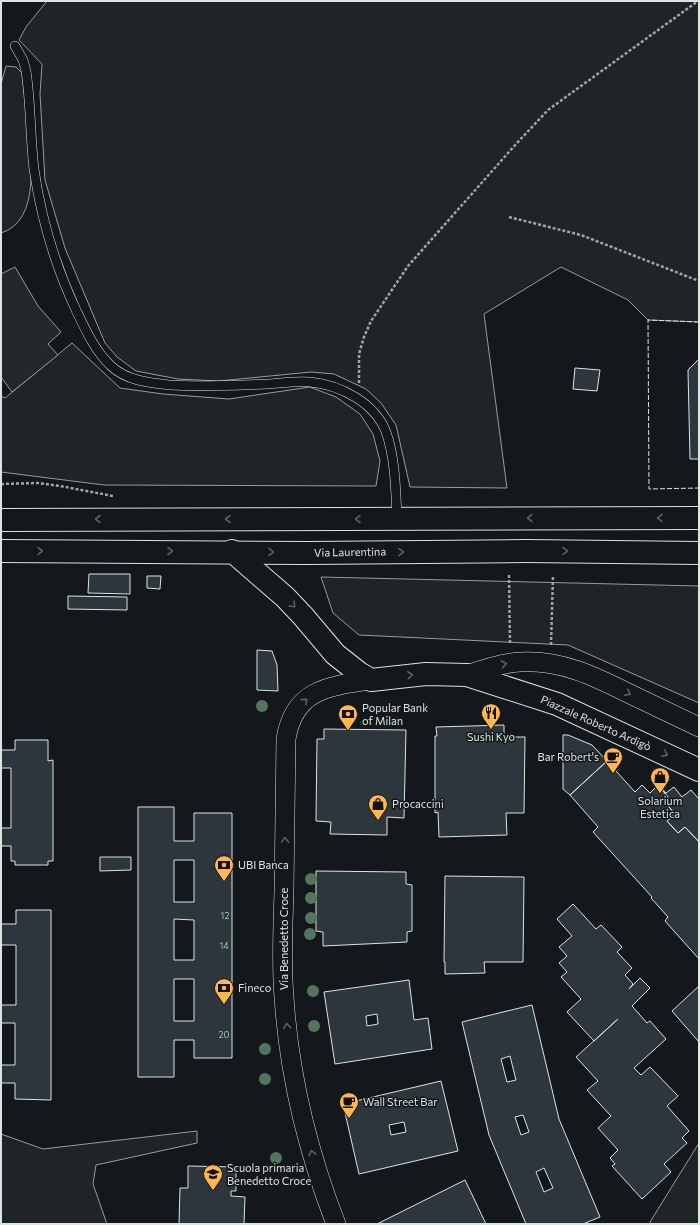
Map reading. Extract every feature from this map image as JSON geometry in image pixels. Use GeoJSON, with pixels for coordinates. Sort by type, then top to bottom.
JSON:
{"type":"FeatureCollection","features":[{"type":"Feature","properties":{"kind":"main road"},"geometry":{"type":"LineString","coordinates":[[1,520],[699,518]]}},
{"type":"Feature","properties":{"kind":"main road","name":"Via Laurentina"},"geometry":{"type":"LineString","coordinates":[[1,551],[232,551],[315,553],[526,551],[699,553]]}},
{"type":"Feature","properties":{"kind":"main road"},"geometry":{"type":"LineString","coordinates":[[232,551],[286,597],[335,654],[359,673],[372,680]]}},
{"type":"Feature","properties":{"kind":"main road","name":"Piazzale Roberto Ardigò"},"geometry":{"type":"LineString","coordinates":[[372,680],[426,674],[467,675],[558,704],[699,770]]}},
{"type":"Feature","properties":{"kind":"street","name":"Piazzale Roberto Ardigò"},"geometry":{"type":"LineString","coordinates":[[467,675],[510,663],[550,663],[578,670],[597,678],[699,727]]}},
{"type":"Feature","properties":{"kind":"street","name":"Via Benedetto Croce"},"geometry":{"type":"LineString","coordinates":[[336,1224],[319,1179],[304,1121],[292,1067],[286,1026],[283,959],[286,739],[290,721],[295,712],[310,696],[329,688],[372,680]]}},
{"type":"Feature","properties":{"kind":"lane"},"geometry":{"type":"LineString","coordinates":[[15,46],[24,60],[26,71],[34,170],[48,238],[60,273],[79,316],[100,353],[109,365],[119,373],[148,382],[180,386],[311,382],[338,389],[358,399],[375,413],[386,433],[394,474],[397,519]]}},
{"type":"Feature","properties":{"kind":"path"},"geometry":{"type":"LineString","coordinates":[[358,399],[359,354],[364,337],[372,321],[408,266],[548,110],[698,1]]}},
{"type":"Feature","properties":{"kind":"path"},"geometry":{"type":"LineString","coordinates":[[509,216],[581,234],[699,281]]}},
{"type":"Feature","properties":{"kind":"path"},"geometry":{"type":"LineString","coordinates":[[1,484],[38,483],[60,486]]}},
{"type":"Feature","properties":{"kind":"path"},"geometry":{"type":"LineString","coordinates":[[550,663],[553,574]]}},
{"type":"Feature","properties":{"kind":"path"},"geometry":{"type":"LineString","coordinates":[[509,575],[510,663]]}},
{"type":"Feature","properties":{"kind":"shaded area"},"geometry":{"type":"Polygon","coordinates":[[[47,1],[699,1],[699,322],[648,320],[628,300],[561,267],[484,314],[507,488],[410,487],[396,425],[381,403],[366,389],[334,374],[311,372],[219,381],[178,379],[136,371],[117,357],[105,343],[65,248],[45,180],[40,94],[42,64],[19,40],[26,27],[47,1]]]}},
{"type":"Feature","properties":{"kind":"shaded area"},"geometry":{"type":"Polygon","coordinates":[[[6,66],[16,67],[22,73],[31,153],[31,186],[28,202],[23,215],[14,226],[1,233],[1,84],[6,66]]]}},
{"type":"Feature","properties":{"kind":"shaded area"},"geometry":{"type":"Polygon","coordinates":[[[15,267],[38,306],[61,332],[48,344],[58,355],[12,392],[1,377],[1,274],[15,267]]]}},
{"type":"Feature","properties":{"kind":"shaded area"},"geometry":{"type":"Polygon","coordinates":[[[72,343],[120,388],[163,394],[229,399],[310,387],[336,397],[360,414],[373,434],[380,461],[376,486],[104,485],[1,472],[1,396],[5,398],[72,343]]]}},
{"type":"Feature","properties":{"kind":"shaded area"},"geometry":{"type":"Polygon","coordinates":[[[321,577],[699,586],[699,703],[568,645],[359,635],[333,613],[321,577]]]}},
{"type":"Feature","properties":{"kind":"shaded area"},"geometry":{"type":"Polygon","coordinates":[[[197,1131],[197,1143],[96,1165],[93,1184],[107,1224],[1,1224],[1,1134],[43,1149],[197,1131]]]}},
{"type":"Feature","properties":{"kind":"shaded area"},"geometry":{"type":"Polygon","coordinates":[[[699,1143],[699,1224],[651,1224],[650,1222],[699,1143]]]}},
{"type":"Feature","properties":{"kind":"building"},"geometry":{"type":"Polygon","coordinates":[[[699,359],[699,459],[690,459],[688,370],[699,359]]]}},
{"type":"Feature","properties":{"kind":"building"},"geometry":{"type":"Polygon","coordinates":[[[575,368],[600,370],[597,391],[573,389],[575,368]]]}},
{"type":"Feature","properties":{"kind":"building"},"geometry":{"type":"Polygon","coordinates":[[[89,574],[130,574],[130,594],[88,593],[89,574]]]}},
{"type":"Feature","properties":{"kind":"building"},"geometry":{"type":"Polygon","coordinates":[[[147,576],[161,576],[160,589],[147,588],[147,576]]]}},
{"type":"Feature","properties":{"kind":"building"},"geometry":{"type":"Polygon","coordinates":[[[68,596],[127,597],[127,610],[68,609],[68,596]]]}},
{"type":"Feature","properties":{"kind":"building"},"geometry":{"type":"Polygon","coordinates":[[[257,650],[272,651],[277,665],[278,691],[257,690],[257,650]]]}},
{"type":"Feature","properties":{"kind":"building"},"geometry":{"type":"Polygon","coordinates":[[[504,725],[504,737],[525,737],[524,813],[506,813],[507,835],[439,837],[438,812],[435,813],[436,727],[504,725]]]}},
{"type":"Feature","properties":{"kind":"building"},"geometry":{"type":"Polygon","coordinates":[[[324,729],[406,730],[404,818],[387,817],[387,835],[330,834],[331,822],[316,821],[317,739],[324,739],[324,729]]]}},
{"type":"Feature","properties":{"kind":"building"},"geometry":{"type":"Polygon","coordinates":[[[563,735],[568,735],[592,745],[607,761],[570,795],[563,789],[563,735]]]}},
{"type":"Feature","properties":{"kind":"building"},"geometry":{"type":"Polygon","coordinates":[[[15,740],[48,740],[48,761],[53,760],[53,861],[48,861],[48,865],[15,865],[15,861],[11,861],[11,846],[1,846],[1,828],[11,828],[11,768],[1,768],[1,750],[15,750],[15,740]]]}},
{"type":"Feature","properties":{"kind":"building"},"geometry":{"type":"Polygon","coordinates":[[[607,761],[635,792],[642,785],[650,793],[658,785],[668,797],[664,801],[675,814],[667,821],[678,833],[685,827],[699,842],[699,959],[665,921],[668,917],[651,898],[652,897],[593,832],[598,827],[570,795],[607,761]]]}},
{"type":"Feature","properties":{"kind":"building"},"geometry":{"type":"Polygon","coordinates":[[[658,785],[666,793],[674,787],[682,797],[691,790],[698,798],[699,797],[699,842],[685,827],[678,833],[667,821],[675,814],[664,801],[668,797],[658,785]]]}},
{"type":"Feature","properties":{"kind":"building"},"geometry":{"type":"Polygon","coordinates":[[[138,807],[174,807],[174,841],[194,841],[194,813],[232,813],[232,1058],[194,1058],[194,1040],[174,1040],[174,1077],[138,1077],[138,807]],[[174,860],[174,902],[194,902],[194,860],[174,860]],[[174,919],[174,960],[194,960],[194,920],[174,919]],[[174,979],[174,1021],[194,1021],[194,979],[174,979]]]}},
{"type":"Feature","properties":{"kind":"building"},"geometry":{"type":"Polygon","coordinates":[[[100,857],[131,857],[131,870],[100,871],[100,857]]]}},
{"type":"Feature","properties":{"kind":"building"},"geometry":{"type":"Polygon","coordinates":[[[316,871],[406,872],[406,884],[412,885],[412,931],[407,932],[407,942],[323,946],[323,932],[316,931],[316,871]]]}},
{"type":"Feature","properties":{"kind":"building"},"geometry":{"type":"Polygon","coordinates":[[[445,876],[524,877],[523,962],[484,962],[485,973],[445,974],[445,876]]]}},
{"type":"Feature","properties":{"kind":"building"},"geometry":{"type":"Polygon","coordinates":[[[573,904],[596,929],[601,925],[622,947],[617,952],[632,968],[625,975],[633,984],[629,989],[640,978],[650,988],[632,1006],[647,1023],[650,1021],[666,1039],[634,1068],[641,1075],[650,1067],[678,1096],[667,1106],[689,1131],[682,1138],[687,1143],[664,1164],[671,1172],[642,1199],[612,1166],[615,1164],[610,1158],[618,1150],[598,1128],[611,1116],[587,1090],[598,1081],[576,1057],[594,1041],[567,1012],[581,999],[561,977],[567,972],[559,963],[567,956],[559,947],[572,936],[557,919],[573,904]]]}},
{"type":"Feature","properties":{"kind":"building"},"geometry":{"type":"Polygon","coordinates":[[[16,910],[51,910],[51,1100],[15,1099],[15,1083],[1,1083],[1,1065],[15,1065],[15,1023],[1,1023],[1,1005],[16,1005],[16,945],[1,945],[1,924],[16,924],[16,910]]]}},
{"type":"Feature","properties":{"kind":"building"},"geometry":{"type":"Polygon","coordinates":[[[409,980],[414,1020],[428,1018],[432,1049],[335,1064],[324,992],[409,980]],[[377,1014],[366,1016],[367,1026],[378,1024],[377,1014]]]}},
{"type":"Feature","properties":{"kind":"building"},"geometry":{"type":"Polygon","coordinates":[[[699,986],[699,1042],[672,1011],[699,986]]]}},
{"type":"Feature","properties":{"kind":"building"},"geometry":{"type":"Polygon","coordinates":[[[532,1005],[559,1119],[600,1217],[583,1224],[526,1224],[489,1135],[462,1022],[532,1005]],[[510,1056],[501,1059],[507,1082],[516,1080],[510,1056]],[[523,1115],[515,1117],[521,1135],[529,1132],[523,1115]],[[544,1168],[536,1172],[544,1192],[553,1188],[544,1168]]]}},
{"type":"Feature","properties":{"kind":"building"},"geometry":{"type":"Polygon","coordinates":[[[441,1081],[458,1151],[359,1174],[343,1104],[441,1081]],[[404,1122],[389,1125],[391,1135],[406,1132],[404,1122]]]}},
{"type":"Feature","properties":{"kind":"building","name":"Scuola primaria Benedetto Croce"},"geometry":{"type":"Polygon","coordinates":[[[188,1166],[236,1167],[236,1191],[231,1191],[231,1196],[245,1197],[244,1224],[179,1224],[180,1188],[188,1188],[188,1166]]]}},
{"type":"Feature","properties":{"kind":"building"},"geometry":{"type":"Polygon","coordinates":[[[465,1180],[486,1224],[377,1224],[465,1180]]]}},
{"type":"Feature","properties":{"kind":"fence"},"geometry":{"type":"LineString","coordinates":[[699,322],[648,320],[649,489],[699,488]]}},
{"type":"Feature","properties":{"kind":"place","name":"Sushi Kyo"},"geometry":{"type":"Point","coordinates":[491,730]}},
{"type":"Feature","properties":{"kind":"place","name":"Popular Bank of Milan"},"geometry":{"type":"Point","coordinates":[348,731]}},
{"type":"Feature","properties":{"kind":"place","name":"Bar Robert's"},"geometry":{"type":"Point","coordinates":[613,774]}},
{"type":"Feature","properties":{"kind":"place","name":"Solarium Estetica"},"geometry":{"type":"Point","coordinates":[660,794]}},
{"type":"Feature","properties":{"kind":"place","name":"Procaccini"},"geometry":{"type":"Point","coordinates":[378,821]}},
{"type":"Feature","properties":{"kind":"place","name":"UBI Banca"},"geometry":{"type":"Point","coordinates":[224,882]}},
{"type":"Feature","properties":{"kind":"place","name":"Fineco"},"geometry":{"type":"Point","coordinates":[224,1005]}},
{"type":"Feature","properties":{"kind":"place","name":"Wall Street Bar"},"geometry":{"type":"Point","coordinates":[349,1119]}},
{"type":"Feature","properties":{"kind":"place","name":"Scuola primaria Benedetto Croce"},"geometry":{"type":"Point","coordinates":[213,1191]}}]}
